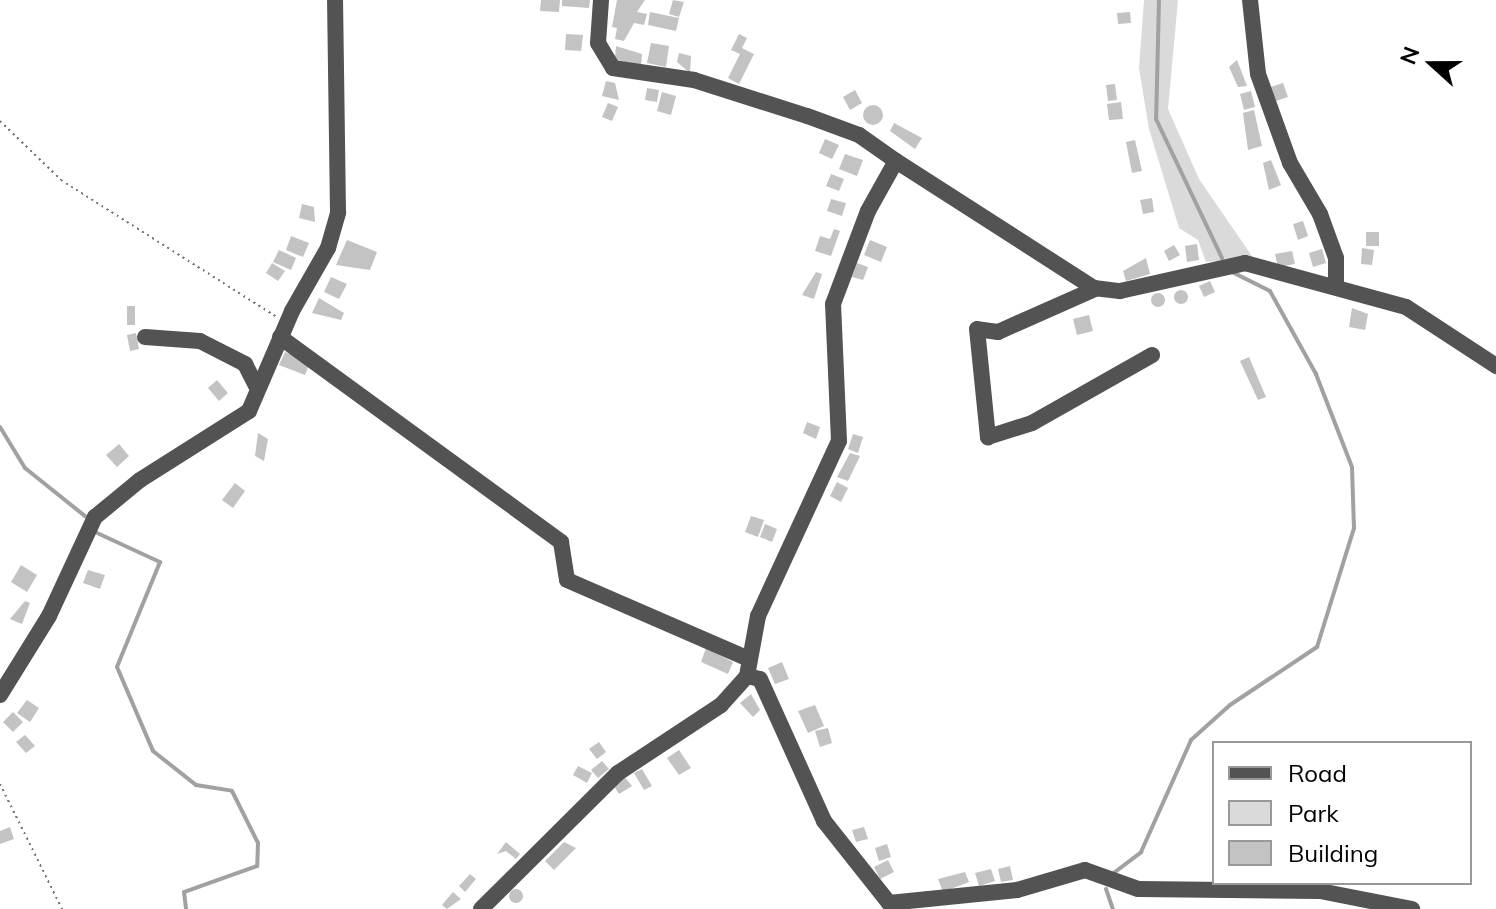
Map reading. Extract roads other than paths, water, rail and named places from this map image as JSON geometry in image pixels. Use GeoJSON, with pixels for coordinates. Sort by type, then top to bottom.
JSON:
{"type":"FeatureCollection","features":[{"type":"Feature","properties":{"kind":"street"},"geometry":{"type":"LineString","coordinates":[[0,695],[49,616],[95,517],[140,480],[249,411],[256,386],[283,330],[328,248],[338,212],[335,0]]}},
{"type":"Feature","properties":{"kind":"street"},"geometry":{"type":"LineString","coordinates":[[601,0],[598,43],[613,68],[694,80],[859,135],[1095,289],[1120,291],[1245,263],[1277,276],[1336,285],[1406,307],[1496,366]]}},
{"type":"Feature","properties":{"kind":"street"},"geometry":{"type":"LineString","coordinates":[[1250,0],[1266,102],[1290,163],[1320,214],[1336,258],[1336,285]]}},
{"type":"Feature","properties":{"kind":"street"},"geometry":{"type":"LineString","coordinates":[[481,909],[618,773],[721,705],[748,667],[758,616],[839,441],[833,304],[868,211],[896,161]]}},
{"type":"Feature","properties":{"kind":"street"},"geometry":{"type":"LineString","coordinates":[[1095,289],[998,332],[977,329],[988,437],[1032,423],[1152,355]]}},
{"type":"Feature","properties":{"kind":"street"},"geometry":{"type":"LineString","coordinates":[[283,330],[561,542],[567,580],[748,667],[766,691],[796,771],[824,821],[889,903],[1017,890],[1085,870],[1138,889],[1320,891],[1412,909]]}},
{"type":"Feature","properties":{"kind":"street"},"geometry":{"type":"LineString","coordinates":[[145,337],[200,341],[245,364],[256,386]]}},
{"type":"Feature","properties":{"kind":"waterway"},"geometry":{"type":"LineString","coordinates":[[1159,0],[1156,119],[1222,258]]}},
{"type":"Feature","properties":{"kind":"waterway"},"geometry":{"type":"LineString","coordinates":[[1111,875],[1141,852],[1191,740],[1230,705],[1317,647],[1354,528],[1352,467],[1316,374],[1270,291],[1230,271]]}},
{"type":"Feature","properties":{"kind":"waterway"},"geometry":{"type":"LineString","coordinates":[[0,427],[25,468],[85,516]]}},
{"type":"Feature","properties":{"kind":"waterway"},"geometry":{"type":"LineString","coordinates":[[95,532],[160,562],[117,667],[153,751],[196,785],[232,791],[258,843],[257,866],[184,892],[186,909]]}},
{"type":"Feature","properties":{"kind":"waterway"},"geometry":{"type":"LineString","coordinates":[[1106,889],[1113,909]]}}]}
